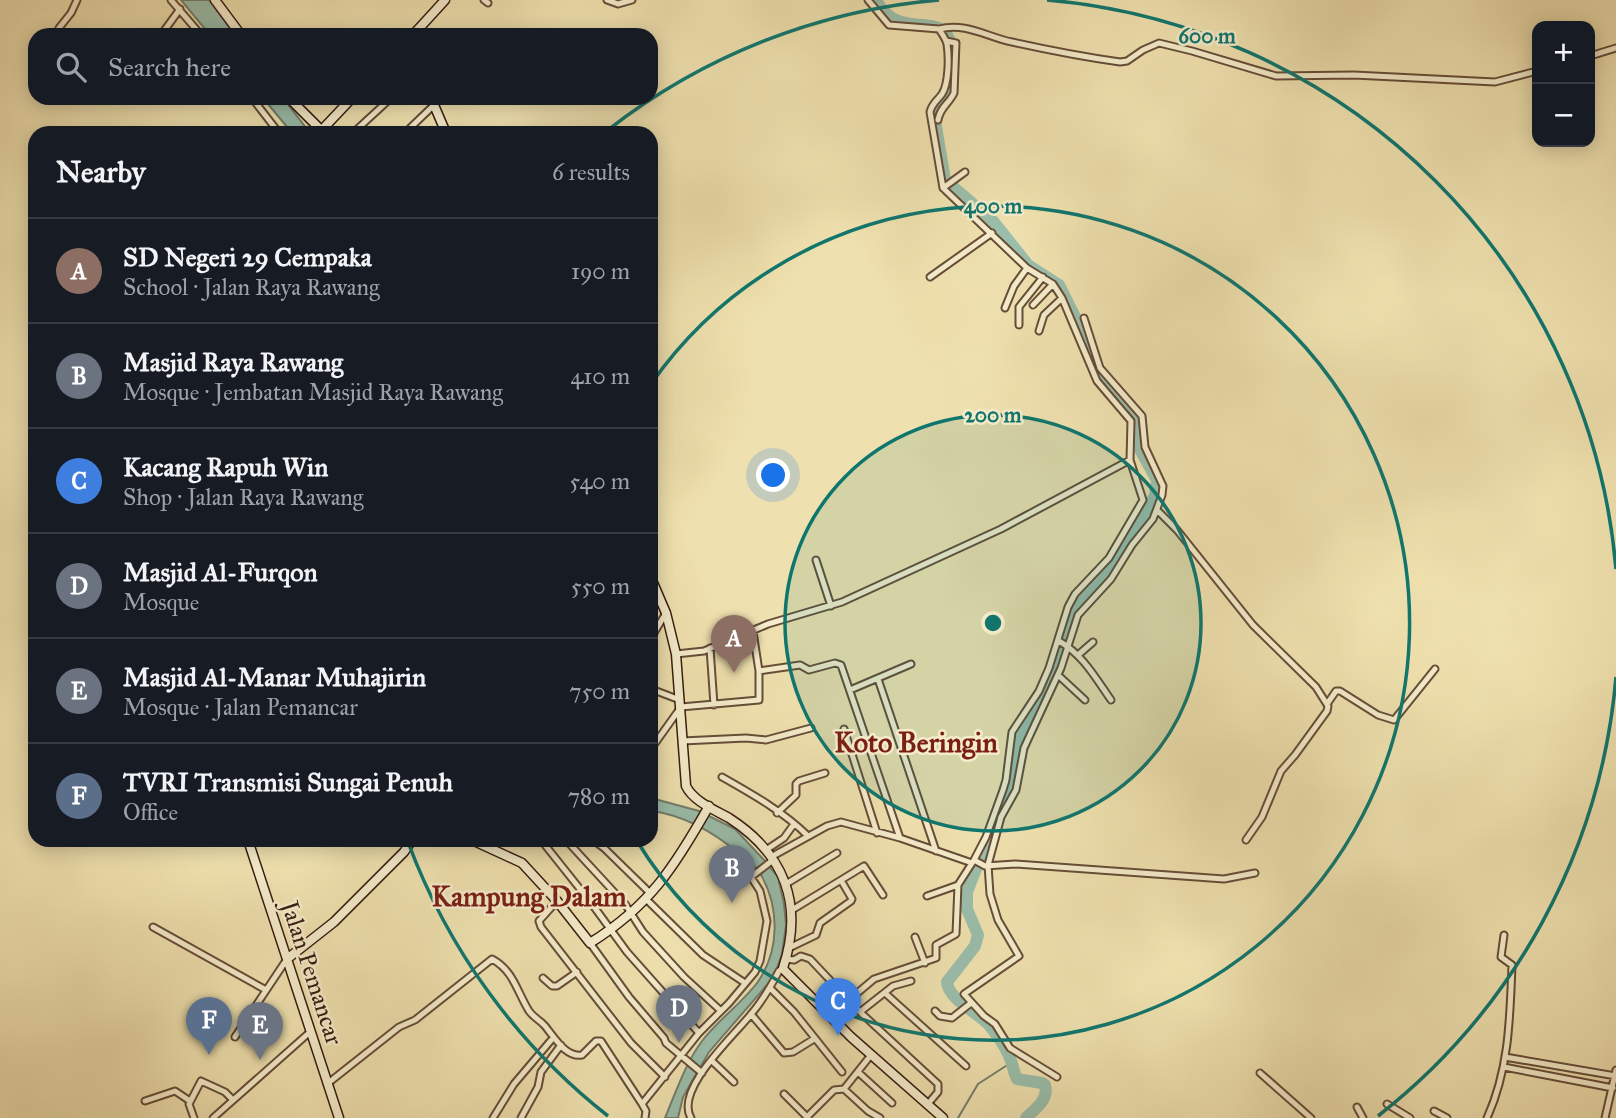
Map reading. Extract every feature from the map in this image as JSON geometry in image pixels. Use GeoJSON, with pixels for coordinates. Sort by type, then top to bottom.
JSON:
{"type":"FeatureCollection","features":[{"type":"Feature","properties":{"kind":"main road"},"geometry":{"type":"LineString","coordinates":[[215,0],[237,28]]}},
{"type":"Feature","properties":{"kind":"main road"},"geometry":{"type":"LineString","coordinates":[[419,28],[445,0]]}},
{"type":"Feature","properties":{"kind":"main road"},"geometry":{"type":"LineString","coordinates":[[295,105],[315,126]]}},
{"type":"Feature","properties":{"kind":"main road"},"geometry":{"type":"LineString","coordinates":[[326,126],[345,105]]}},
{"type":"Feature","properties":{"kind":"main road"},"geometry":{"type":"LineString","coordinates":[[433,105],[443,126]]}},
{"type":"Feature","properties":{"kind":"main road"},"geometry":{"type":"LineString","coordinates":[[658,594],[666,613],[676,654],[686,786],[707,808],[737,824],[770,858],[786,884],[792,910],[785,964],[871,1055],[927,1105],[932,1115],[943,1118]]}},
{"type":"Feature","properties":{"kind":"main road"},"geometry":{"type":"LineString","coordinates":[[487,847],[522,863],[590,943],[611,930],[649,897],[676,863],[707,808]]}},
{"type":"Feature","properties":{"kind":"main road","name":"Jalan Pemancar"},"geometry":{"type":"LineString","coordinates":[[250,847],[339,1118]]}},
{"type":"Feature","properties":{"kind":"main road"},"geometry":{"type":"LineString","coordinates":[[287,959],[334,922],[407,847]]}},
{"type":"Feature","properties":{"kind":"street"},"geometry":{"type":"LineString","coordinates":[[60,28],[77,0]]}},
{"type":"Feature","properties":{"kind":"street"},"geometry":{"type":"LineString","coordinates":[[171,0],[195,28]]}},
{"type":"Feature","properties":{"kind":"street"},"geometry":{"type":"LineString","coordinates":[[607,0],[618,4],[632,0]]}},
{"type":"Feature","properties":{"kind":"street"},"geometry":{"type":"LineString","coordinates":[[868,0],[889,25],[939,29],[950,26],[984,32],[1008,41],[1120,62],[1127,61],[1159,43],[1276,76],[1354,75],[1495,82],[1532,72]]}},
{"type":"Feature","properties":{"kind":"street"},"geometry":{"type":"LineString","coordinates":[[166,28],[180,9]]}},
{"type":"Feature","properties":{"kind":"street"},"geometry":{"type":"LineString","coordinates":[[938,120],[942,108],[954,93],[956,43],[949,41],[939,29]]}},
{"type":"Feature","properties":{"kind":"street"},"geometry":{"type":"LineString","coordinates":[[849,1000],[874,979],[925,963],[938,956],[936,945],[956,934],[958,885],[986,837],[1007,780],[1012,732],[1039,691],[1060,642],[1068,607],[1075,594],[1102,566],[1142,505],[1143,497],[1130,456],[1131,421],[1097,381],[1062,298],[1053,284],[1027,268],[947,186],[930,112],[932,104],[945,87],[949,41]]}},
{"type":"Feature","properties":{"kind":"street"},"geometry":{"type":"LineString","coordinates":[[1595,54],[1616,48]]}},
{"type":"Feature","properties":{"kind":"street"},"geometry":{"type":"LineString","coordinates":[[257,105],[274,126]]}},
{"type":"Feature","properties":{"kind":"street"},"geometry":{"type":"LineString","coordinates":[[361,126],[383,105]]}},
{"type":"Feature","properties":{"kind":"street"},"geometry":{"type":"LineString","coordinates":[[411,126],[429,105]]}},
{"type":"Feature","properties":{"kind":"street"},"geometry":{"type":"LineString","coordinates":[[947,186],[965,172]]}},
{"type":"Feature","properties":{"kind":"street"},"geometry":{"type":"LineString","coordinates":[[930,277],[992,233]]}},
{"type":"Feature","properties":{"kind":"street"},"geometry":{"type":"LineString","coordinates":[[1005,308],[1014,286],[1027,268]]}},
{"type":"Feature","properties":{"kind":"street"},"geometry":{"type":"LineString","coordinates":[[1019,325],[1019,307],[1043,276]]}},
{"type":"Feature","properties":{"kind":"street"},"geometry":{"type":"LineString","coordinates":[[1033,305],[1053,284]]}},
{"type":"Feature","properties":{"kind":"street"},"geometry":{"type":"LineString","coordinates":[[1039,331],[1044,315],[1062,298]]}},
{"type":"Feature","properties":{"kind":"street"},"geometry":{"type":"LineString","coordinates":[[1057,1077],[1010,1048],[995,1024],[969,1005],[964,994],[1019,956],[998,920],[990,894],[987,866],[1003,810],[1016,790],[1024,748],[1058,676],[1078,615],[1111,579],[1157,510],[1163,486],[1144,447],[1142,416],[1100,368],[1084,318]]}},
{"type":"Feature","properties":{"kind":"street"},"geometry":{"type":"LineString","coordinates":[[676,654],[710,648],[768,624],[831,606],[917,569],[1001,529],[1144,447]]}},
{"type":"Feature","properties":{"kind":"street"},"geometry":{"type":"LineString","coordinates":[[1157,510],[1177,530],[1253,625],[1301,671],[1327,704]]}},
{"type":"Feature","properties":{"kind":"street"},"geometry":{"type":"LineString","coordinates":[[816,560],[831,606]]}},
{"type":"Feature","properties":{"kind":"street"},"geometry":{"type":"LineString","coordinates":[[658,626],[666,613]]}},
{"type":"Feature","properties":{"kind":"street"},"geometry":{"type":"LineString","coordinates":[[658,695],[680,703],[714,705],[759,700],[753,632]]}},
{"type":"Feature","properties":{"kind":"street"},"geometry":{"type":"LineString","coordinates":[[1060,642],[1089,666],[1111,700]]}},
{"type":"Feature","properties":{"kind":"street"},"geometry":{"type":"LineString","coordinates":[[1078,655],[1093,642]]}},
{"type":"Feature","properties":{"kind":"street"},"geometry":{"type":"LineString","coordinates":[[710,648],[714,705]]}},
{"type":"Feature","properties":{"kind":"street"},"geometry":{"type":"LineString","coordinates":[[758,671],[800,665],[809,670],[838,663],[841,665],[900,838]]}},
{"type":"Feature","properties":{"kind":"street"},"geometry":{"type":"LineString","coordinates":[[850,690],[911,664]]}},
{"type":"Feature","properties":{"kind":"street"},"geometry":{"type":"LineString","coordinates":[[1246,841],[1262,817],[1281,771],[1327,711],[1327,704],[1336,691],[1378,715],[1394,720],[1436,669]]}},
{"type":"Feature","properties":{"kind":"street"},"geometry":{"type":"LineString","coordinates":[[1058,676],[1085,700]]}},
{"type":"Feature","properties":{"kind":"street"},"geometry":{"type":"LineString","coordinates":[[878,678],[936,850]]}},
{"type":"Feature","properties":{"kind":"street"},"geometry":{"type":"LineString","coordinates":[[658,738],[680,703]]}},
{"type":"Feature","properties":{"kind":"street"},"geometry":{"type":"LineString","coordinates":[[682,741],[746,738],[766,740],[811,728]]}},
{"type":"Feature","properties":{"kind":"street"},"geometry":{"type":"LineString","coordinates":[[844,729],[877,833]]}},
{"type":"Feature","properties":{"kind":"street"},"geometry":{"type":"LineString","coordinates":[[777,813],[796,795],[796,784],[799,781],[825,773]]}},
{"type":"Feature","properties":{"kind":"street"},"geometry":{"type":"LineString","coordinates":[[722,777],[808,836]]}},
{"type":"Feature","properties":{"kind":"street"},"geometry":{"type":"LineString","coordinates":[[1007,780],[1017,782]]}},
{"type":"Feature","properties":{"kind":"street"},"geometry":{"type":"LineString","coordinates":[[642,1104],[699,1033],[755,972],[766,932],[762,899],[752,874],[770,858],[836,822],[849,823],[987,866],[1015,864],[1224,879],[1255,873]]}},
{"type":"Feature","properties":{"kind":"street"},"geometry":{"type":"LineString","coordinates":[[770,858],[794,824]]}},
{"type":"Feature","properties":{"kind":"street"},"geometry":{"type":"LineString","coordinates":[[546,847],[649,980],[699,1033]]}},
{"type":"Feature","properties":{"kind":"street"},"geometry":{"type":"LineString","coordinates":[[572,847],[625,904],[643,932],[684,977],[721,1011]]}},
{"type":"Feature","properties":{"kind":"street"},"geometry":{"type":"LineString","coordinates":[[600,847],[703,955],[745,983]]}},
{"type":"Feature","properties":{"kind":"street"},"geometry":{"type":"LineString","coordinates":[[786,884],[837,853]]}},
{"type":"Feature","properties":{"kind":"street"},"geometry":{"type":"LineString","coordinates":[[792,910],[842,882],[864,866],[883,894]]}},
{"type":"Feature","properties":{"kind":"street"},"geometry":{"type":"LineString","coordinates":[[789,948],[816,935],[820,923],[851,901],[842,882]]}},
{"type":"Feature","properties":{"kind":"street"},"geometry":{"type":"LineString","coordinates":[[927,896],[958,885]]}},
{"type":"Feature","properties":{"kind":"street"},"geometry":{"type":"LineString","coordinates":[[556,901],[539,924],[631,1043],[665,1077]]}},
{"type":"Feature","properties":{"kind":"street"},"geometry":{"type":"LineString","coordinates":[[153,927],[266,990]]}},
{"type":"Feature","properties":{"kind":"street"},"geometry":{"type":"LineString","coordinates":[[1488,1118],[1504,1067],[1510,1027],[1511,965],[1502,957],[1504,934]]}},
{"type":"Feature","properties":{"kind":"street"},"geometry":{"type":"LineString","coordinates":[[915,937],[925,963]]}},
{"type":"Feature","properties":{"kind":"street"},"geometry":{"type":"LineString","coordinates":[[590,943],[666,1043],[701,1072]]}},
{"type":"Feature","properties":{"kind":"street"},"geometry":{"type":"LineString","coordinates":[[691,1118],[687,1105],[689,1094],[701,1072],[751,1014],[785,964],[801,956],[810,959],[860,1012],[938,1083],[938,1093],[927,1105]]}},
{"type":"Feature","properties":{"kind":"street"},"geometry":{"type":"LineString","coordinates":[[327,1084],[398,1027],[415,1020],[492,958],[510,973],[527,1007],[561,1045],[579,1056],[599,1040],[642,1104],[646,1111],[645,1118]]}},
{"type":"Feature","properties":{"kind":"street"},"geometry":{"type":"LineString","coordinates":[[235,1037],[287,959]]}},
{"type":"Feature","properties":{"kind":"street"},"geometry":{"type":"LineString","coordinates":[[543,978],[552,986],[557,986],[577,972]]}},
{"type":"Feature","properties":{"kind":"street"},"geometry":{"type":"LineString","coordinates":[[860,1012],[901,982],[911,981]]}},
{"type":"Feature","properties":{"kind":"street"},"geometry":{"type":"LineString","coordinates":[[770,988],[794,1012],[842,1073]]}},
{"type":"Feature","properties":{"kind":"street"},"geometry":{"type":"LineString","coordinates":[[885,993],[966,1066]]}},
{"type":"Feature","properties":{"kind":"street"},"geometry":{"type":"LineString","coordinates":[[935,1011],[940,1016],[952,1018],[969,1005]]}},
{"type":"Feature","properties":{"kind":"street"},"geometry":{"type":"LineString","coordinates":[[751,1014],[785,1053],[793,1052],[814,1039]]}},
{"type":"Feature","properties":{"kind":"street"},"geometry":{"type":"LineString","coordinates":[[213,1118],[311,1032]]}},
{"type":"Feature","properties":{"kind":"street"},"geometry":{"type":"LineString","coordinates":[[493,1118],[514,1084],[553,1038]]}},
{"type":"Feature","properties":{"kind":"street"},"geometry":{"type":"LineString","coordinates":[[521,1118],[538,1087],[541,1072],[561,1045]]}},
{"type":"Feature","properties":{"kind":"street"},"geometry":{"type":"LineString","coordinates":[[784,1094],[807,1118],[834,1090],[844,1088],[871,1055]]}},
{"type":"Feature","properties":{"kind":"street"},"geometry":{"type":"LineString","coordinates":[[1505,1057],[1616,1074],[1612,1088],[1613,1100],[1605,1118]]}},
{"type":"Feature","properties":{"kind":"street"},"geometry":{"type":"LineString","coordinates":[[711,1060],[734,1082]]}},
{"type":"Feature","properties":{"kind":"street"},"geometry":{"type":"LineString","coordinates":[[1504,1067],[1612,1088]]}},
{"type":"Feature","properties":{"kind":"street"},"geometry":{"type":"LineString","coordinates":[[858,1072],[891,1103]]}},
{"type":"Feature","properties":{"kind":"street"},"geometry":{"type":"LineString","coordinates":[[1259,1073],[1311,1118]]}},
{"type":"Feature","properties":{"kind":"street"},"geometry":{"type":"LineString","coordinates":[[194,1118],[189,1107],[190,1101],[201,1081],[225,1091],[232,1099]]}},
{"type":"Feature","properties":{"kind":"street"},"geometry":{"type":"LineString","coordinates":[[844,1088],[868,1111],[880,1118]]}},
{"type":"Feature","properties":{"kind":"street"},"geometry":{"type":"LineString","coordinates":[[145,1101],[175,1091],[190,1101]]}},
{"type":"Feature","properties":{"kind":"street"},"geometry":{"type":"LineString","coordinates":[[1387,1104],[1410,1118]]}},
{"type":"Feature","properties":{"kind":"street"},"geometry":{"type":"LineString","coordinates":[[1357,1107],[1363,1118]]}},
{"type":"Feature","properties":{"kind":"street"},"geometry":{"type":"LineString","coordinates":[[1434,1111],[1446,1118]]}},
{"type":"Feature","properties":{"kind":"shaded area"},"geometry":{"type":"Polygon","coordinates":[[[181,0],[209,0],[230,28],[204,28],[181,0]]]}},
{"type":"Feature","properties":{"kind":"shaded area"},"geometry":{"type":"Polygon","coordinates":[[[269,105],[288,105],[305,126],[286,126],[269,105]]]}},
{"type":"Feature","properties":{"kind":"shaded area"},"geometry":{"type":"Polygon","coordinates":[[[658,800],[699,811],[735,829],[778,877],[786,925],[782,954],[774,977],[709,1052],[683,1097],[678,1118],[665,1118],[681,1078],[708,1033],[757,983],[770,957],[775,929],[767,886],[754,866],[731,847],[699,827],[658,812],[658,800]]]}},
{"type":"Feature","properties":{"kind":"waterway"},"geometry":{"type":"LineString","coordinates":[[876,0],[887,14],[899,21],[935,27],[944,31],[950,41],[948,88],[934,115],[945,180],[993,221],[1028,265],[1059,285],[1088,343],[1094,368],[1135,419],[1137,444],[1157,480],[1155,496],[1109,571],[1080,598],[1046,691],[1022,728],[1013,785],[994,822],[967,892],[967,909],[978,935],[975,946],[947,982],[952,994],[984,1020],[996,1034],[1008,1054],[1017,1079],[1045,1085],[1043,1099],[1026,1118]]}},
{"type":"Feature","properties":{"kind":"waterway"},"geometry":{"type":"LineString","coordinates":[[958,1118],[978,1084],[1012,1062]]}},
{"type":"Feature","properties":{"kind":"place","name":"SD Negeri 29 Cempaka"},"geometry":{"type":"Point","coordinates":[734,673]}},
{"type":"Feature","properties":{"kind":"place","name":"Masjid Raya Rawang"},"geometry":{"type":"Point","coordinates":[732,903]}},
{"type":"Feature","properties":{"kind":"place","name":"Kacang Rapuh Win"},"geometry":{"type":"Point","coordinates":[838,1036]}},
{"type":"Feature","properties":{"kind":"place","name":"Masjid Al-Furqon"},"geometry":{"type":"Point","coordinates":[679,1043]}},
{"type":"Feature","properties":{"kind":"place","name":"TVRI Transmisi Sungai Penuh"},"geometry":{"type":"Point","coordinates":[209,1055]}},
{"type":"Feature","properties":{"kind":"place","name":"Masjid Al-Manar Muhajirin"},"geometry":{"type":"Point","coordinates":[260,1060]}},
{"type":"Feature","properties":{"kind":"district","name":"Koto Beringin"},"geometry":{"type":"Point","coordinates":[916,742]}},
{"type":"Feature","properties":{"kind":"district","name":"Kampung Dalam"},"geometry":{"type":"Point","coordinates":[529,896]}}]}
